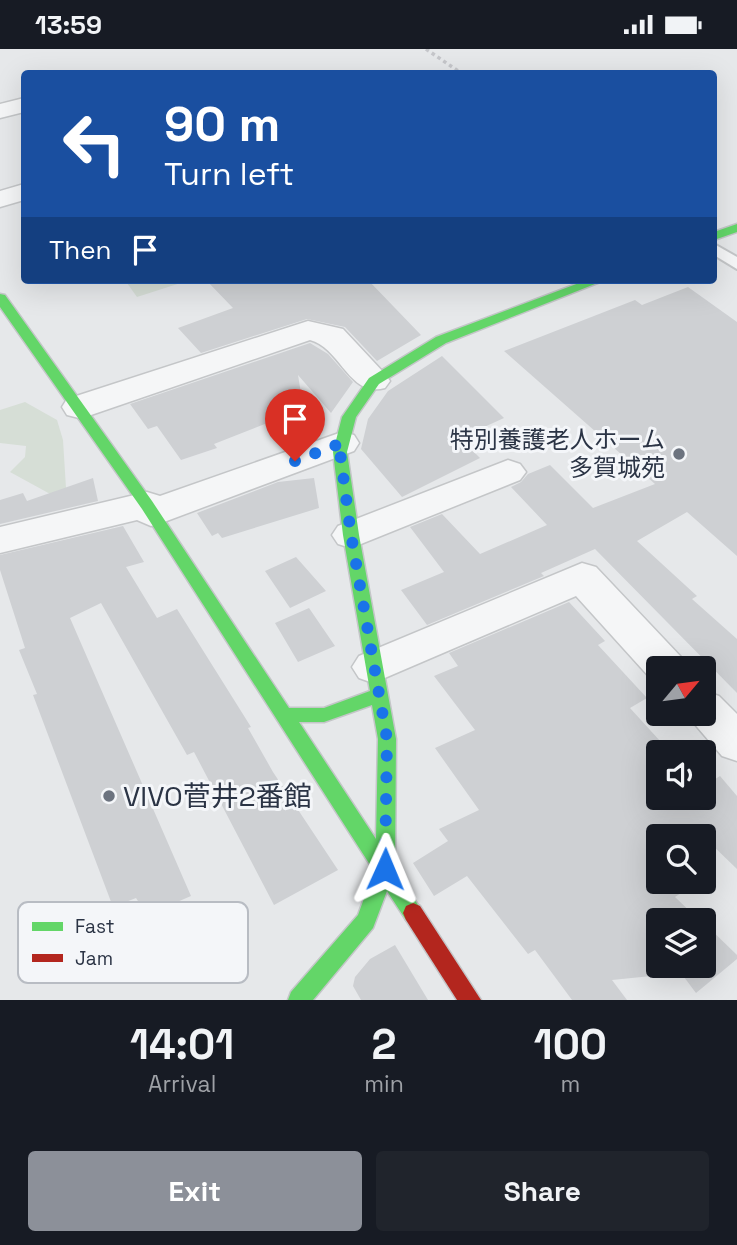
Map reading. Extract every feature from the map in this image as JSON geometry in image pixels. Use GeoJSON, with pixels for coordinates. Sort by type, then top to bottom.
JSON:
{"type":"FeatureCollection","features":[{"type":"Feature","properties":{"kind":"street"},"geometry":{"type":"LineString","coordinates":[[0,111],[21,106]]}},
{"type":"Feature","properties":{"kind":"street"},"geometry":{"type":"LineString","coordinates":[[0,199],[21,193]]}},
{"type":"Feature","properties":{"kind":"street"},"geometry":{"type":"LineString","coordinates":[[717,235],[737,228]]}},
{"type":"Feature","properties":{"kind":"street"},"geometry":{"type":"LineString","coordinates":[[299,1000],[366,921],[385,869],[387,739],[351,535],[340,452],[349,417],[374,381],[441,340],[588,284]]}},
{"type":"Feature","properties":{"kind":"street"},"geometry":{"type":"LineString","coordinates":[[0,298],[149,509],[470,1000]]}},
{"type":"Feature","properties":{"kind":"street"},"geometry":{"type":"LineString","coordinates":[[79,407],[308,330],[332,337],[374,381]]}},
{"type":"Feature","properties":{"kind":"street"},"geometry":{"type":"LineString","coordinates":[[0,540],[149,509],[342,443]]}},
{"type":"Feature","properties":{"kind":"street"},"geometry":{"type":"LineString","coordinates":[[351,535],[508,472]]}},
{"type":"Feature","properties":{"kind":"street"},"geometry":{"type":"LineString","coordinates":[[284,715],[324,715],[376,681],[582,577],[655,656]]}},
{"type":"Feature","properties":{"kind":"street"},"geometry":{"type":"LineString","coordinates":[[716,721],[737,743]]}},
{"type":"Feature","properties":{"kind":"lane"},"geometry":{"type":"LineString","coordinates":[[717,250],[737,264]]}},
{"type":"Feature","properties":{"kind":"path"},"geometry":{"type":"LineString","coordinates":[[426,49],[457,70]]}},
{"type":"Feature","properties":{"kind":"shaded area"},"geometry":{"type":"Polygon","coordinates":[[[128,284],[178,284],[137,297],[128,284]]]}},
{"type":"Feature","properties":{"kind":"shaded area"},"geometry":{"type":"Polygon","coordinates":[[[25,402],[57,420],[63,440],[66,488],[52,495],[10,472],[25,457],[26,446],[0,443],[0,410],[25,402]]]}},
{"type":"Feature","properties":{"kind":"building"},"geometry":{"type":"Polygon","coordinates":[[[210,284],[372,284],[421,335],[377,361],[345,327],[307,319],[201,353],[178,328],[233,308],[210,284]]]}},
{"type":"Feature","properties":{"kind":"building"},"geometry":{"type":"Polygon","coordinates":[[[688,287],[737,322],[737,556],[687,512],[637,541],[697,596],[692,599],[737,639],[737,693],[716,672],[716,656],[701,656],[595,549],[541,573],[544,576],[427,625],[401,590],[444,572],[410,527],[442,514],[480,554],[547,525],[511,487],[521,482],[528,474],[550,465],[593,508],[655,484],[504,351],[635,300],[642,305],[688,287]]]}},
{"type":"Feature","properties":{"kind":"building"},"geometry":{"type":"Polygon","coordinates":[[[310,343],[328,354],[353,382],[331,413],[298,375],[305,418],[280,426],[275,420],[214,444],[217,448],[181,460],[157,426],[148,429],[130,404],[310,343]]]}},
{"type":"Feature","properties":{"kind":"building"},"geometry":{"type":"Polygon","coordinates":[[[442,356],[504,418],[460,438],[480,458],[402,497],[361,449],[368,419],[388,391],[442,356]]]}},
{"type":"Feature","properties":{"kind":"building"},"geometry":{"type":"Polygon","coordinates":[[[93,478],[98,501],[0,524],[0,500],[23,493],[27,501],[93,478]]]}},
{"type":"Feature","properties":{"kind":"building"},"geometry":{"type":"Polygon","coordinates":[[[314,478],[319,508],[222,538],[218,533],[212,536],[197,513],[278,482],[314,478]]]}},
{"type":"Feature","properties":{"kind":"building"},"geometry":{"type":"Polygon","coordinates":[[[123,526],[144,562],[126,567],[157,618],[177,609],[251,727],[248,728],[273,772],[338,870],[274,905],[194,752],[187,755],[101,603],[70,618],[191,896],[177,902],[139,902],[136,898],[126,902],[111,902],[33,695],[37,694],[19,650],[25,648],[0,570],[0,555],[123,526]]]}},
{"type":"Feature","properties":{"kind":"building"},"geometry":{"type":"Polygon","coordinates":[[[296,557],[326,591],[290,608],[265,571],[296,557]]]}},
{"type":"Feature","properties":{"kind":"building"},"geometry":{"type":"Polygon","coordinates":[[[569,602],[605,641],[598,645],[646,697],[630,708],[659,740],[646,740],[646,810],[716,810],[716,778],[720,776],[737,796],[737,869],[716,849],[716,824],[646,824],[646,894],[680,894],[675,897],[686,908],[646,908],[646,977],[612,980],[627,1000],[572,1000],[535,950],[528,954],[467,876],[434,896],[413,863],[448,841],[439,829],[479,810],[435,748],[475,730],[434,676],[458,666],[449,653],[569,602]]]}},
{"type":"Feature","properties":{"kind":"building"},"geometry":{"type":"Polygon","coordinates":[[[309,608],[335,646],[298,662],[275,623],[309,608]]]}},
{"type":"Feature","properties":{"kind":"building"},"geometry":{"type":"Polygon","coordinates":[[[716,935],[737,955],[737,959],[716,976],[716,935]]]}},
{"type":"Feature","properties":{"kind":"building"},"geometry":{"type":"Polygon","coordinates":[[[395,945],[428,1000],[361,1000],[353,986],[355,977],[370,959],[395,945]]]}},
{"type":"Feature","properties":{"kind":"building"},"geometry":{"type":"Polygon","coordinates":[[[685,978],[714,978],[696,993],[685,978]]]}},
{"type":"Feature","properties":{"kind":"traffic: fast"},"geometry":{"type":"LineString","coordinates":[[717,235],[737,228]]}},
{"type":"Feature","properties":{"kind":"traffic: fast"},"geometry":{"type":"LineString","coordinates":[[299,1000],[366,921],[385,869],[387,739],[351,535],[340,452],[349,417],[374,381],[441,340],[588,284]]}},
{"type":"Feature","properties":{"kind":"traffic: fast"},"geometry":{"type":"LineString","coordinates":[[0,298],[147,505],[413,913]]}},
{"type":"Feature","properties":{"kind":"traffic: fast"},"geometry":{"type":"LineString","coordinates":[[284,715],[324,715],[379,695]]}},
{"type":"Feature","properties":{"kind":"traffic: jam"},"geometry":{"type":"LineString","coordinates":[[413,913],[470,1000]]}},
{"type":"Feature","properties":{"kind":"place","name":"特別養護老人ホーム 多賀城苑"},"geometry":{"type":"Point","coordinates":[679,454]}},
{"type":"Feature","properties":{"kind":"place","name":"VIVO菅井2番館"},"geometry":{"type":"Point","coordinates":[109,796]}},
{"type":"Feature","properties":{"kind":"route"},"geometry":{"type":"LineString","coordinates":[[295,461],[342,443],[340,452],[351,535],[387,739],[385,869]]}}]}
